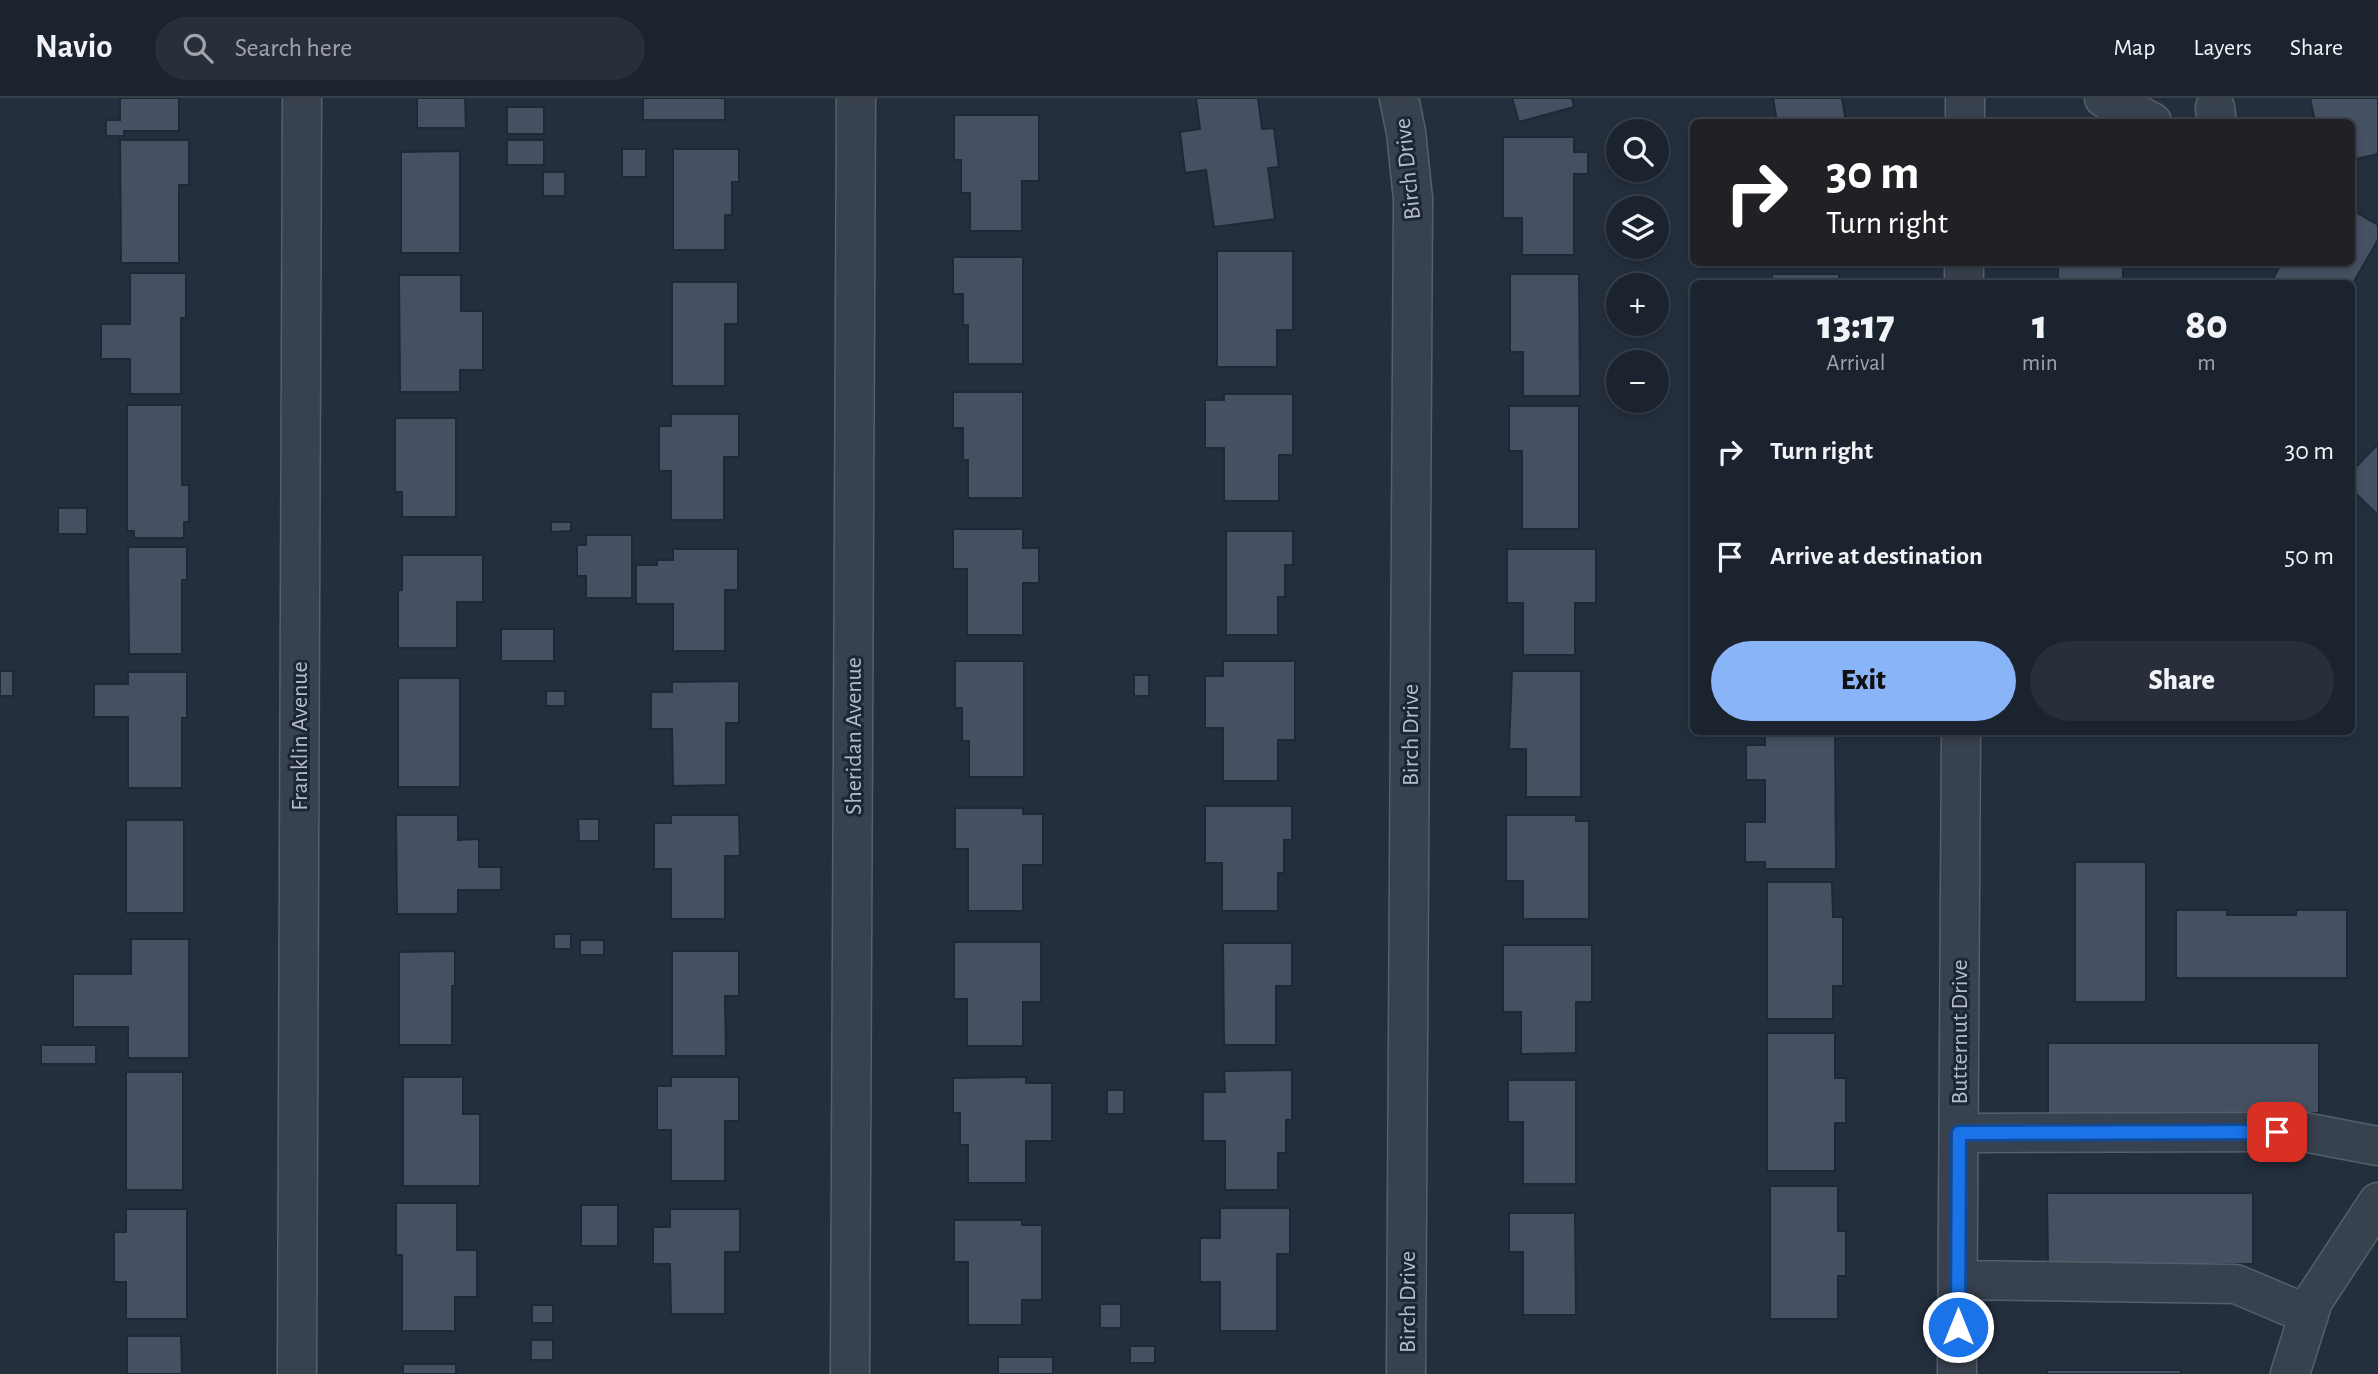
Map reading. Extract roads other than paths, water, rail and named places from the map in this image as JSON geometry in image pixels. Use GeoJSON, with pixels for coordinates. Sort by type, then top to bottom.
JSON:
{"type":"FeatureCollection","features":[{"type":"Feature","properties":{"kind":"street","name":"Franklin Avenue"},"geometry":{"type":"LineString","coordinates":[[297,1374],[302,98]]}},
{"type":"Feature","properties":{"kind":"street","name":"Sheridan Avenue"},"geometry":{"type":"LineString","coordinates":[[850,1374],[856,98]]}},
{"type":"Feature","properties":{"kind":"street","name":"Birch Drive"},"geometry":{"type":"LineString","coordinates":[[1399,98],[1406,132],[1413,199],[1406,1374]]}},
{"type":"Feature","properties":{"kind":"street"},"geometry":{"type":"LineString","coordinates":[[1965,98],[1965,119]]}},
{"type":"Feature","properties":{"kind":"street"},"geometry":{"type":"LineString","coordinates":[[2104,98],[2146,119]]}},
{"type":"Feature","properties":{"kind":"street","name":"Butternut Drive"},"geometry":{"type":"LineString","coordinates":[[1958,1374],[1961,735]]}},
{"type":"Feature","properties":{"kind":"street"},"geometry":{"type":"LineString","coordinates":[[1959,1133],[2304,1132],[2378,1146]]}},
{"type":"Feature","properties":{"kind":"street"},"geometry":{"type":"LineString","coordinates":[[2290,1374],[2313,1301],[2378,1202]]}},
{"type":"Feature","properties":{"kind":"street"},"geometry":{"type":"LineString","coordinates":[[1958,1280],[2236,1284],[2309,1315]]}}]}
